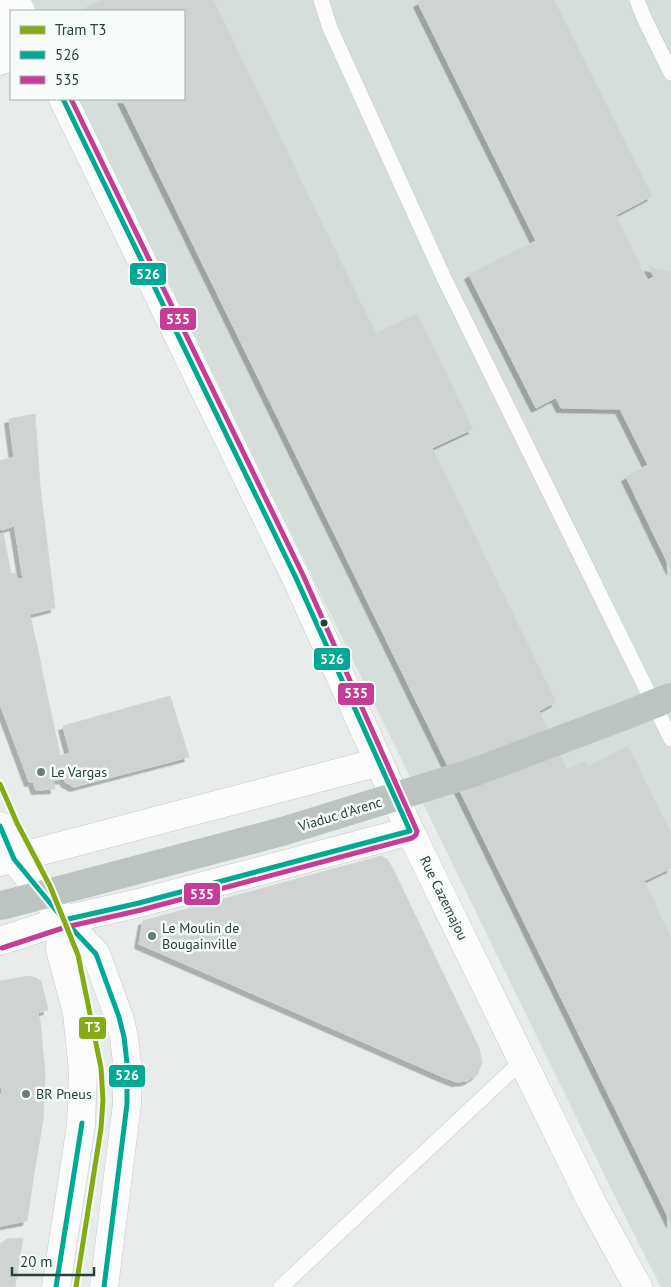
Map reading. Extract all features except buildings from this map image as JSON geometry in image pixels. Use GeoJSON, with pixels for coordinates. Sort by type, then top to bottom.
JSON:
{"type":"FeatureCollection","features":[{"type":"Feature","properties":{"kind":"highway","name":"Viaduc d'Arenc"},"geometry":{"type":"LineString","coordinates":[[0,906],[284,831],[472,773],[629,714],[671,696]]}},
{"type":"Feature","properties":{"kind":"street"},"geometry":{"type":"LineString","coordinates":[[0,60],[5,20],[14,0]]}},
{"type":"Feature","properties":{"kind":"street","name":"Rue Cazemajou"},"geometry":{"type":"LineString","coordinates":[[63,100],[296,578],[410,831],[591,1201],[638,1287]]}},
{"type":"Feature","properties":{"kind":"street"},"geometry":{"type":"LineString","coordinates":[[7,860],[378,762]]}},
{"type":"Feature","properties":{"kind":"street"},"geometry":{"type":"LineString","coordinates":[[0,826],[7,860],[47,900],[96,954],[119,1017],[124,1037],[127,1063],[127,1104],[104,1287]]}},
{"type":"Feature","properties":{"kind":"street"},"geometry":{"type":"LineString","coordinates":[[0,941],[64,920],[139,903],[410,831]]}},
{"type":"Feature","properties":{"kind":"street"},"geometry":{"type":"LineString","coordinates":[[56,1287],[82,1125],[82,1071],[76,1013],[60,949],[64,920]]}},
{"type":"Feature","properties":{"kind":"lane"},"geometry":{"type":"LineString","coordinates":[[321,0],[330,28],[443,276],[671,739]]}},
{"type":"Feature","properties":{"kind":"lane"},"geometry":{"type":"LineString","coordinates":[[628,0],[644,18]]}},
{"type":"Feature","properties":{"kind":"lane"},"geometry":{"type":"LineString","coordinates":[[637,0],[671,73]]}},
{"type":"Feature","properties":{"kind":"lane"},"geometry":{"type":"LineString","coordinates":[[281,1287],[523,1060]]}},
{"type":"Feature","properties":{"kind":"shaded area"},"geometry":{"type":"Polygon","coordinates":[[[31,0],[671,0],[671,1287],[661,1287],[617,1201],[79,100],[185,100],[185,10],[36,10],[31,0]]]}},
{"type":"Feature","properties":{"kind":"tram line","name":"T3"},"geometry":{"type":"LineString","coordinates":[[0,784],[17,823],[50,886],[78,955],[101,1068],[103,1100],[101,1128],[76,1287]]}},
{"type":"Feature","properties":{"kind":"transit line","name":"526"},"geometry":{"type":"LineString","coordinates":[[63,100],[296,578],[410,831],[139,903],[64,920]]}},
{"type":"Feature","properties":{"kind":"transit line","name":"535"},"geometry":{"type":"LineString","coordinates":[[2,948],[66,927],[141,910],[412,838],[416,835],[417,831],[303,575],[71,100]]}},
{"type":"Feature","properties":{"kind":"transit line","name":"526"},"geometry":{"type":"LineString","coordinates":[[0,826],[14,859],[64,920],[96,954],[119,1017],[124,1037],[127,1063],[127,1104],[104,1287]]}},
{"type":"Feature","properties":{"kind":"transit line","name":"526"},"geometry":{"type":"LineString","coordinates":[[56,1287],[82,1123]]}},
{"type":"Feature","properties":{"kind":"place","name":"Le Vargas"},"geometry":{"type":"Point","coordinates":[41,772]}},
{"type":"Feature","properties":{"kind":"place","name":"Le Moulin de Bougainville"},"geometry":{"type":"Point","coordinates":[152,936]}},
{"type":"Feature","properties":{"kind":"place","name":"BR Pneus"},"geometry":{"type":"Point","coordinates":[26,1094]}}]}
